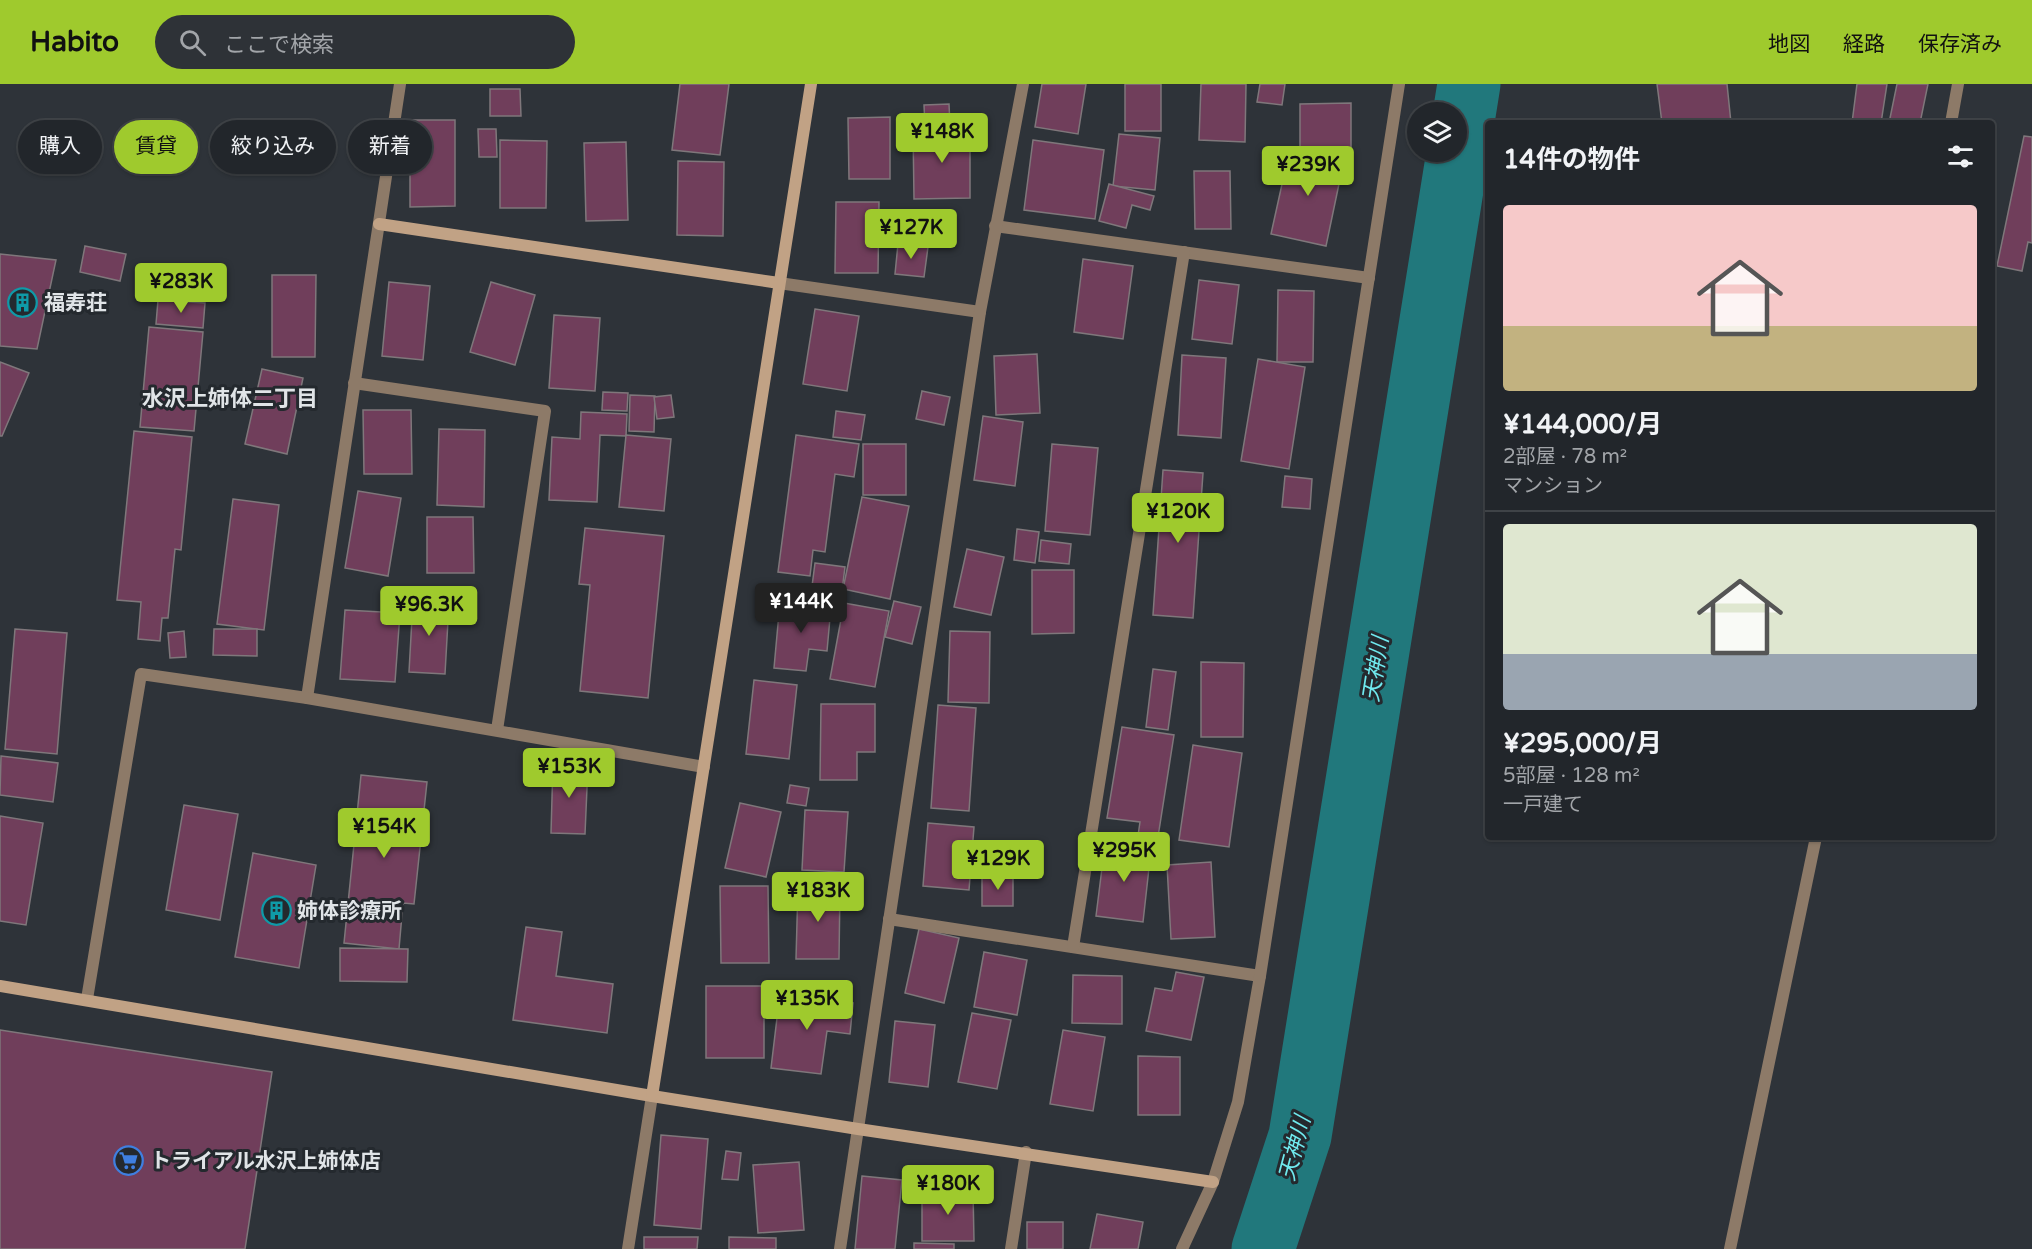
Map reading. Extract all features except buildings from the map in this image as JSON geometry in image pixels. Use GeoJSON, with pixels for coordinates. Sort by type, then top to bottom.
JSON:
{"type":"FeatureCollection","features":[{"type":"Feature","properties":{"kind":"street"},"geometry":{"type":"LineString","coordinates":[[307,698],[400,84]]}},
{"type":"Feature","properties":{"kind":"street"},"geometry":{"type":"LineString","coordinates":[[628,1249],[810,84]]}},
{"type":"Feature","properties":{"kind":"street"},"geometry":{"type":"LineString","coordinates":[[840,1249],[980,312],[1023,84]]}},
{"type":"Feature","properties":{"kind":"street"},"geometry":{"type":"LineString","coordinates":[[1182,1249],[1212,1182],[1238,1102],[1260,976],[1399,84]]}},
{"type":"Feature","properties":{"kind":"street"},"geometry":{"type":"LineString","coordinates":[[1952,120],[1958,84]]}},
{"type":"Feature","properties":{"kind":"street"},"geometry":{"type":"LineString","coordinates":[[379,224],[980,312]]}},
{"type":"Feature","properties":{"kind":"street"},"geometry":{"type":"LineString","coordinates":[[995,226],[1369,278]]}},
{"type":"Feature","properties":{"kind":"street"},"geometry":{"type":"LineString","coordinates":[[1073,947],[1184,252]]}},
{"type":"Feature","properties":{"kind":"street"},"geometry":{"type":"LineString","coordinates":[[354,383],[545,411],[497,730]]}},
{"type":"Feature","properties":{"kind":"street"},"geometry":{"type":"LineString","coordinates":[[87,999],[141,674],[307,698],[704,767]]}},
{"type":"Feature","properties":{"kind":"street"},"geometry":{"type":"LineString","coordinates":[[1730,1249],[1815,840]]}},
{"type":"Feature","properties":{"kind":"street"},"geometry":{"type":"LineString","coordinates":[[889,920],[1260,976]]}},
{"type":"Feature","properties":{"kind":"street"},"geometry":{"type":"LineString","coordinates":[[0,986],[652,1096],[1212,1182]]}},
{"type":"Feature","properties":{"kind":"street"},"geometry":{"type":"LineString","coordinates":[[1011,1249],[1026,1152]]}},
{"type":"Feature","properties":{"kind":"waterway","name":"天神川"},"geometry":{"type":"LineString","coordinates":[[1263,1249],[1300,1136],[1469,84]]}},
{"type":"Feature","properties":{"kind":"place","name":"福寿荘"},"geometry":{"type":"Point","coordinates":[23,303]}},
{"type":"Feature","properties":{"kind":"place","name":"姉体診療所"},"geometry":{"type":"Point","coordinates":[276,911]}},
{"type":"Feature","properties":{"kind":"place","name":"トライアル水沢上姉体店"},"geometry":{"type":"Point","coordinates":[129,1161]}},
{"type":"Feature","properties":{"kind":"district","name":"水沢上姉体二丁目"},"geometry":{"type":"Point","coordinates":[230,398]}}]}
